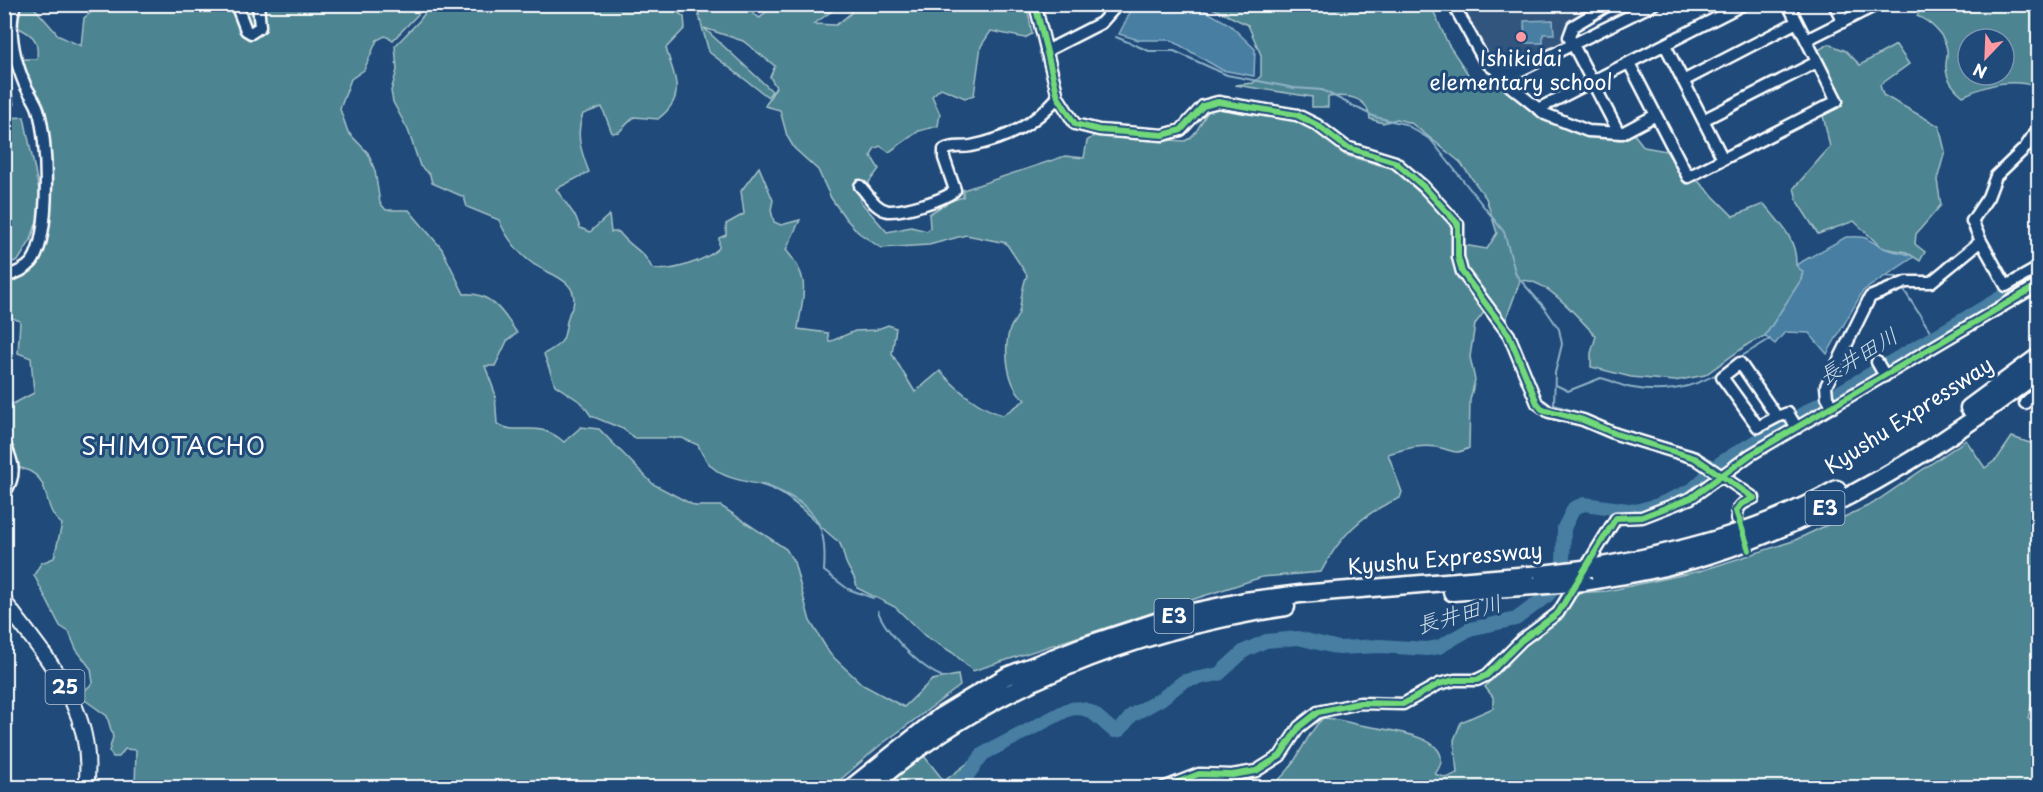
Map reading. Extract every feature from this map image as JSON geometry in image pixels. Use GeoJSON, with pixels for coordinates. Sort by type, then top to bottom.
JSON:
{"type":"FeatureCollection","features":[{"type":"Feature","properties":{"kind":"highway","name":"Kyushu Expressway"},"geometry":{"type":"LineString","coordinates":[[1588,575],[1703,544],[1799,508],[1867,473],[1919,441],[2038,357]]}},
{"type":"Feature","properties":{"kind":"highway","name":"Kyushu Expressway"},"geometry":{"type":"LineString","coordinates":[[869,788],[936,739],[995,701],[1035,680],[1136,639],[1246,613],[1300,605],[1656,569],[1707,556],[1794,524],[1836,503],[1925,451],[2038,372]]}},
{"type":"Feature","properties":{"kind":"highway","name":"Kyushu Expressway"},"geometry":{"type":"LineString","coordinates":[[851,788],[941,716],[1007,676],[1080,647],[1163,620],[1245,601],[1300,594],[1538,580]]}},
{"type":"Feature","properties":{"kind":"main road","name":"25"},"geometry":{"type":"LineString","coordinates":[[4,601],[60,680],[78,710],[88,746],[86,788]]}},
{"type":"Feature","properties":{"kind":"street"},"geometry":{"type":"LineString","coordinates":[[4,277],[20,272],[33,260],[40,241],[46,206],[38,108],[26,85],[14,51],[12,22],[15,4]]}},
{"type":"Feature","properties":{"kind":"street"},"geometry":{"type":"LineString","coordinates":[[236,4],[246,30],[251,33],[260,27],[258,4]]}},
{"type":"Feature","properties":{"kind":"street"},"geometry":{"type":"LineString","coordinates":[[1035,4],[1058,97],[1075,124],[1099,130],[1163,135],[1181,130],[1203,106],[1210,102],[1297,115],[1317,124],[1346,147],[1395,162],[1424,187],[1458,224],[1458,257],[1462,272],[1509,335],[1537,403],[1542,409],[1583,420],[1707,464],[1754,498],[1740,505],[1736,511],[1737,519]]}},
{"type":"Feature","properties":{"kind":"street"},"geometry":{"type":"LineString","coordinates":[[1046,51],[1101,23],[1118,4]]}},
{"type":"Feature","properties":{"kind":"street"},"geometry":{"type":"LineString","coordinates":[[1453,4],[1484,60],[1538,109],[1588,131],[1619,133],[1656,115]]}},
{"type":"Feature","properties":{"kind":"street"},"geometry":{"type":"LineString","coordinates":[[1610,4],[1573,26],[1569,37],[1619,133]]}},
{"type":"Feature","properties":{"kind":"street"},"geometry":{"type":"LineString","coordinates":[[1497,71],[1517,72],[1654,4]]}},
{"type":"Feature","properties":{"kind":"street"},"geometry":{"type":"LineString","coordinates":[[1538,109],[1744,4]]}},
{"type":"Feature","properties":{"kind":"street"},"geometry":{"type":"LineString","coordinates":[[1629,63],[1688,177],[1837,101],[1788,4]]}},
{"type":"Feature","properties":{"kind":"street"},"geometry":{"type":"LineString","coordinates":[[1834,4],[1843,22]]}},
{"type":"Feature","properties":{"kind":"street"},"geometry":{"type":"LineString","coordinates":[[1806,40],[1878,4]]}},
{"type":"Feature","properties":{"kind":"street"},"geometry":{"type":"LineString","coordinates":[[1683,81],[1797,22]]}},
{"type":"Feature","properties":{"kind":"street"},"geometry":{"type":"LineString","coordinates":[[1665,45],[1723,159]]}},
{"type":"Feature","properties":{"kind":"street"},"geometry":{"type":"LineString","coordinates":[[1703,120],[1817,62]]}},
{"type":"Feature","properties":{"kind":"street"},"geometry":{"type":"LineString","coordinates":[[860,186],[873,203],[888,211],[923,205],[951,194],[955,190],[944,159],[944,150],[974,145],[1017,131],[1040,118],[1058,97]]}},
{"type":"Feature","properties":{"kind":"street"},"geometry":{"type":"LineString","coordinates":[[2038,128],[2025,148],[1996,176],[1988,197],[1975,212],[1972,221],[2006,286],[2038,268]]}},
{"type":"Feature","properties":{"kind":"street"},"geometry":{"type":"LineString","coordinates":[[1830,402],[1826,386],[1870,297],[1906,282],[1931,282],[1981,241]]}},
{"type":"Feature","properties":{"kind":"street"},"geometry":{"type":"LineString","coordinates":[[1163,788],[1199,774],[1232,775],[1256,771],[1280,756],[1299,727],[1318,712],[1360,703],[1402,704],[1439,684],[1455,680],[1477,680],[1488,675],[1522,639],[1558,613],[1617,518],[1642,517],[1691,498],[1794,423],[1830,402],[1885,376],[2038,285]]}},
{"type":"Feature","properties":{"kind":"street"},"geometry":{"type":"LineString","coordinates":[[1877,362],[1885,376]]}},
{"type":"Feature","properties":{"kind":"street"},"geometry":{"type":"LineString","coordinates":[[1777,417],[1740,363],[1722,377],[1758,427],[1788,413],[1794,423]]}},
{"type":"Feature","properties":{"kind":"street"},"geometry":{"type":"LineString","coordinates":[[2025,403],[2038,391]]}},
{"type":"Feature","properties":{"kind":"street"},"geometry":{"type":"LineString","coordinates":[[4,443],[14,469],[10,485],[4,494]]}},
{"type":"Feature","properties":{"kind":"shaded area"},"geometry":{"type":"Polygon","coordinates":[[[1134,5],[1195,5],[1229,24],[1255,49],[1254,76],[1222,70],[1171,40],[1139,40],[1119,34],[1134,5]]]}},
{"type":"Feature","properties":{"kind":"shaded area","name":"Ishikidai elementary school"},"geometry":{"type":"Polygon","coordinates":[[[1458,5],[1603,5],[1571,22],[1564,44],[1511,68],[1490,59],[1458,5]]]}},
{"type":"Feature","properties":{"kind":"shaded area"},"geometry":{"type":"Polygon","coordinates":[[[1553,20],[1554,34],[1543,34],[1543,43],[1525,43],[1524,21],[1553,20]]]}},
{"type":"Feature","properties":{"kind":"shaded area"},"geometry":{"type":"Polygon","coordinates":[[[1846,237],[1864,237],[1886,249],[1914,257],[1863,291],[1827,354],[1809,333],[1785,332],[1775,344],[1765,336],[1801,280],[1803,272],[1796,265],[1846,237]]]}},
{"type":"Feature","properties":{"kind":"green space"},"geometry":{"type":"Polygon","coordinates":[[[18,5],[32,5],[59,36],[81,46],[84,18],[94,10],[96,5],[427,5],[393,40],[385,36],[377,40],[364,70],[351,79],[340,109],[348,132],[368,153],[375,171],[380,203],[386,210],[409,210],[442,249],[464,294],[473,294],[489,300],[501,311],[517,333],[507,341],[495,366],[485,366],[495,393],[497,424],[505,428],[545,431],[564,442],[581,427],[599,429],[653,484],[695,506],[721,506],[786,549],[794,562],[810,621],[830,654],[863,685],[904,707],[932,680],[958,675],[960,686],[878,747],[832,787],[135,787],[136,750],[125,749],[119,757],[113,757],[109,751],[113,737],[107,716],[82,698],[83,692],[93,683],[91,669],[76,649],[69,632],[60,626],[34,575],[41,563],[54,558],[62,524],[50,509],[37,476],[16,467],[5,439],[5,408],[34,393],[31,358],[18,353],[20,321],[5,315],[4,280],[18,277],[44,243],[50,226],[43,121],[19,59],[37,59],[37,47],[31,35],[17,27],[18,5]]]}},
{"type":"Feature","properties":{"kind":"green space"},"geometry":{"type":"Polygon","coordinates":[[[431,5],[668,5],[684,17],[685,28],[666,48],[675,78],[676,94],[673,102],[658,119],[634,117],[619,132],[612,133],[602,107],[583,114],[579,136],[581,150],[589,172],[556,189],[576,217],[580,228],[590,232],[609,215],[611,232],[619,232],[645,257],[652,268],[668,269],[687,265],[706,257],[719,248],[719,238],[726,235],[726,224],[744,214],[741,191],[759,167],[773,200],[771,210],[774,222],[781,225],[800,220],[786,250],[800,270],[803,279],[798,329],[828,333],[829,342],[855,331],[875,330],[888,325],[896,328],[892,354],[915,392],[940,371],[969,398],[1003,415],[1025,400],[1010,377],[1007,347],[1010,329],[1018,314],[1027,275],[1006,243],[966,235],[929,245],[881,248],[859,233],[831,198],[818,170],[794,148],[787,136],[780,110],[765,106],[776,87],[770,77],[775,66],[743,41],[704,28],[772,91],[768,97],[709,52],[696,5],[752,5],[753,14],[760,18],[772,5],[789,5],[802,11],[832,11],[814,24],[836,25],[851,13],[853,5],[1027,5],[1032,34],[1025,38],[991,31],[981,46],[974,95],[965,98],[941,88],[932,96],[940,114],[938,126],[919,131],[889,152],[880,146],[874,149],[871,156],[879,169],[866,186],[860,201],[887,232],[911,227],[927,231],[930,228],[929,214],[948,202],[963,197],[963,190],[1065,156],[1084,158],[1087,141],[1095,135],[1185,141],[1194,134],[1212,107],[1294,120],[1311,126],[1345,155],[1394,169],[1450,221],[1454,233],[1453,253],[1485,311],[1475,324],[1470,357],[1475,380],[1470,400],[1469,448],[1458,452],[1421,446],[1388,454],[1402,492],[1400,498],[1374,511],[1353,528],[1328,559],[1321,572],[1262,577],[973,671],[953,653],[925,636],[895,607],[857,588],[839,542],[790,499],[770,488],[724,475],[714,469],[705,459],[698,445],[682,438],[635,438],[623,429],[591,416],[582,403],[555,385],[544,354],[564,338],[573,306],[572,289],[560,278],[538,267],[522,254],[508,238],[499,220],[467,207],[464,197],[432,183],[430,175],[420,166],[408,130],[393,102],[391,91],[397,70],[395,46],[431,5]]]}},
{"type":"Feature","properties":{"kind":"green space"},"geometry":{"type":"Polygon","coordinates":[[[1206,5],[1439,5],[1434,12],[1448,44],[1472,80],[1493,84],[1498,80],[1526,103],[1615,136],[1634,134],[1644,147],[1666,151],[1687,182],[1698,181],[1733,216],[1764,204],[1791,239],[1796,265],[1803,272],[1801,280],[1765,336],[1750,343],[1705,375],[1675,381],[1631,377],[1591,367],[1591,353],[1596,336],[1551,292],[1530,281],[1520,281],[1505,322],[1466,271],[1463,245],[1487,249],[1497,233],[1486,198],[1460,162],[1411,123],[1397,119],[1383,123],[1370,119],[1361,101],[1342,96],[1328,97],[1328,107],[1312,107],[1312,97],[1235,85],[1253,83],[1261,76],[1261,55],[1248,25],[1206,5]]]}},
{"type":"Feature","properties":{"kind":"green space"},"geometry":{"type":"Polygon","coordinates":[[[1923,5],[2038,5],[2038,87],[2016,83],[2016,27],[1956,27],[1956,87],[1986,87],[1963,96],[1954,88],[1948,77],[1946,44],[1927,21],[1917,16],[1923,5]]]}},
{"type":"Feature","properties":{"kind":"green space"},"geometry":{"type":"Polygon","coordinates":[[[1829,44],[1846,51],[1860,65],[1896,45],[1909,64],[1880,85],[1883,95],[1939,126],[1945,151],[1937,180],[1941,205],[1916,234],[1915,244],[1925,252],[1920,261],[1906,252],[1882,248],[1854,221],[1818,234],[1798,203],[1794,188],[1830,147],[1822,111],[1843,100],[1818,50],[1829,44]]]}},
{"type":"Feature","properties":{"kind":"green space"},"geometry":{"type":"Polygon","coordinates":[[[4,66],[9,71],[14,105],[5,106],[4,66]]]}},
{"type":"Feature","properties":{"kind":"green space"},"geometry":{"type":"Polygon","coordinates":[[[24,117],[42,205],[31,240],[18,261],[5,263],[5,118],[24,117]]]}},
{"type":"Feature","properties":{"kind":"green space"},"geometry":{"type":"Polygon","coordinates":[[[2038,423],[2038,691],[2028,718],[2038,730],[2038,787],[1230,788],[1252,780],[1271,785],[1280,779],[1323,718],[1401,732],[1430,743],[1439,751],[1441,761],[1435,774],[1447,778],[1457,773],[1454,740],[1461,722],[1493,708],[1493,697],[1485,687],[1493,677],[1507,648],[1576,593],[1607,591],[1700,571],[1793,541],[1872,504],[1966,440],[1985,468],[1997,459],[2012,437],[2030,443],[2038,423]]]}},
{"type":"Feature","properties":{"kind":"green space"},"geometry":{"type":"Polygon","coordinates":[[[924,756],[944,781],[977,756],[959,778],[955,787],[881,788],[924,756]]]}},
{"type":"Feature","properties":{"kind":"waterway"},"geometry":{"type":"LineString","coordinates":[[1116,37],[1149,51],[1174,51],[1227,75],[1294,88],[1322,90],[1375,117],[1405,124],[1431,140],[1504,232],[1516,275],[1544,307],[1559,329],[1562,344],[1555,373],[1554,405],[1584,414],[1622,430],[1692,450],[1719,464]]}},
{"type":"Feature","properties":{"kind":"waterway","name":"長井田川"},"geometry":{"type":"LineString","coordinates":[[958,788],[983,754],[1067,710],[1082,708],[1093,713],[1114,731],[1120,730],[1132,715],[1161,699],[1184,681],[1219,674],[1244,651],[1266,641],[1298,638],[1339,648],[1380,646],[1427,649],[1439,647],[1470,629],[1516,619],[1547,596],[1555,587],[1563,562],[1564,528],[1574,508],[1584,504],[1636,511],[1658,505],[1692,490],[1719,464],[1736,453],[2000,298],[2037,273]]}},
{"type":"Feature","properties":{"kind":"waterway"},"geometry":{"type":"LineString","coordinates":[[1885,276],[1897,277]]}},
{"type":"Feature","properties":{"kind":"waterway"},"geometry":{"type":"LineString","coordinates":[[1902,287],[1934,337]]}},
{"type":"Feature","properties":{"kind":"waterway"},"geometry":{"type":"LineString","coordinates":[[1737,359],[1770,339]]}},
{"type":"Feature","properties":{"kind":"waterway"},"geometry":{"type":"LineString","coordinates":[[1556,385],[1568,391],[1601,378],[1645,390],[1667,390],[1689,386],[1720,372]]}},
{"type":"Feature","properties":{"kind":"waterway"},"geometry":{"type":"LineString","coordinates":[[762,484],[804,505],[812,514],[819,524],[823,537],[824,571],[848,589],[873,598]]}},
{"type":"Feature","properties":{"kind":"waterway"},"geometry":{"type":"LineString","coordinates":[[878,611],[896,639],[924,665],[941,676]]}},
{"type":"Feature","properties":{"kind":"cycle path"},"geometry":{"type":"LineString","coordinates":[[1035,4],[1058,97],[1075,124],[1099,130],[1163,135],[1181,130],[1203,106],[1218,102],[1297,115],[1317,125],[1346,147],[1395,162],[1424,187],[1458,224],[1458,257],[1462,272],[1509,335],[1537,403],[1542,409],[1583,420],[1616,434],[1695,458],[1754,498],[1740,505],[1736,511],[1749,550]]}},
{"type":"Feature","properties":{"kind":"cycle path"},"geometry":{"type":"LineString","coordinates":[[1163,788],[1199,774],[1232,775],[1256,771],[1280,756],[1299,727],[1318,712],[1360,703],[1403,704],[1439,684],[1455,680],[1477,680],[1487,675],[1522,640],[1558,613],[1616,518],[1642,517],[1691,498],[1750,455],[2038,285]]}},
{"type":"Feature","properties":{"kind":"place","name":"Ishikidai elementary school"},"geometry":{"type":"Point","coordinates":[1521,37]}},
{"type":"Feature","properties":{"kind":"district","name":"SHIMOTACHO"},"geometry":{"type":"Point","coordinates":[174,447]}}]}
